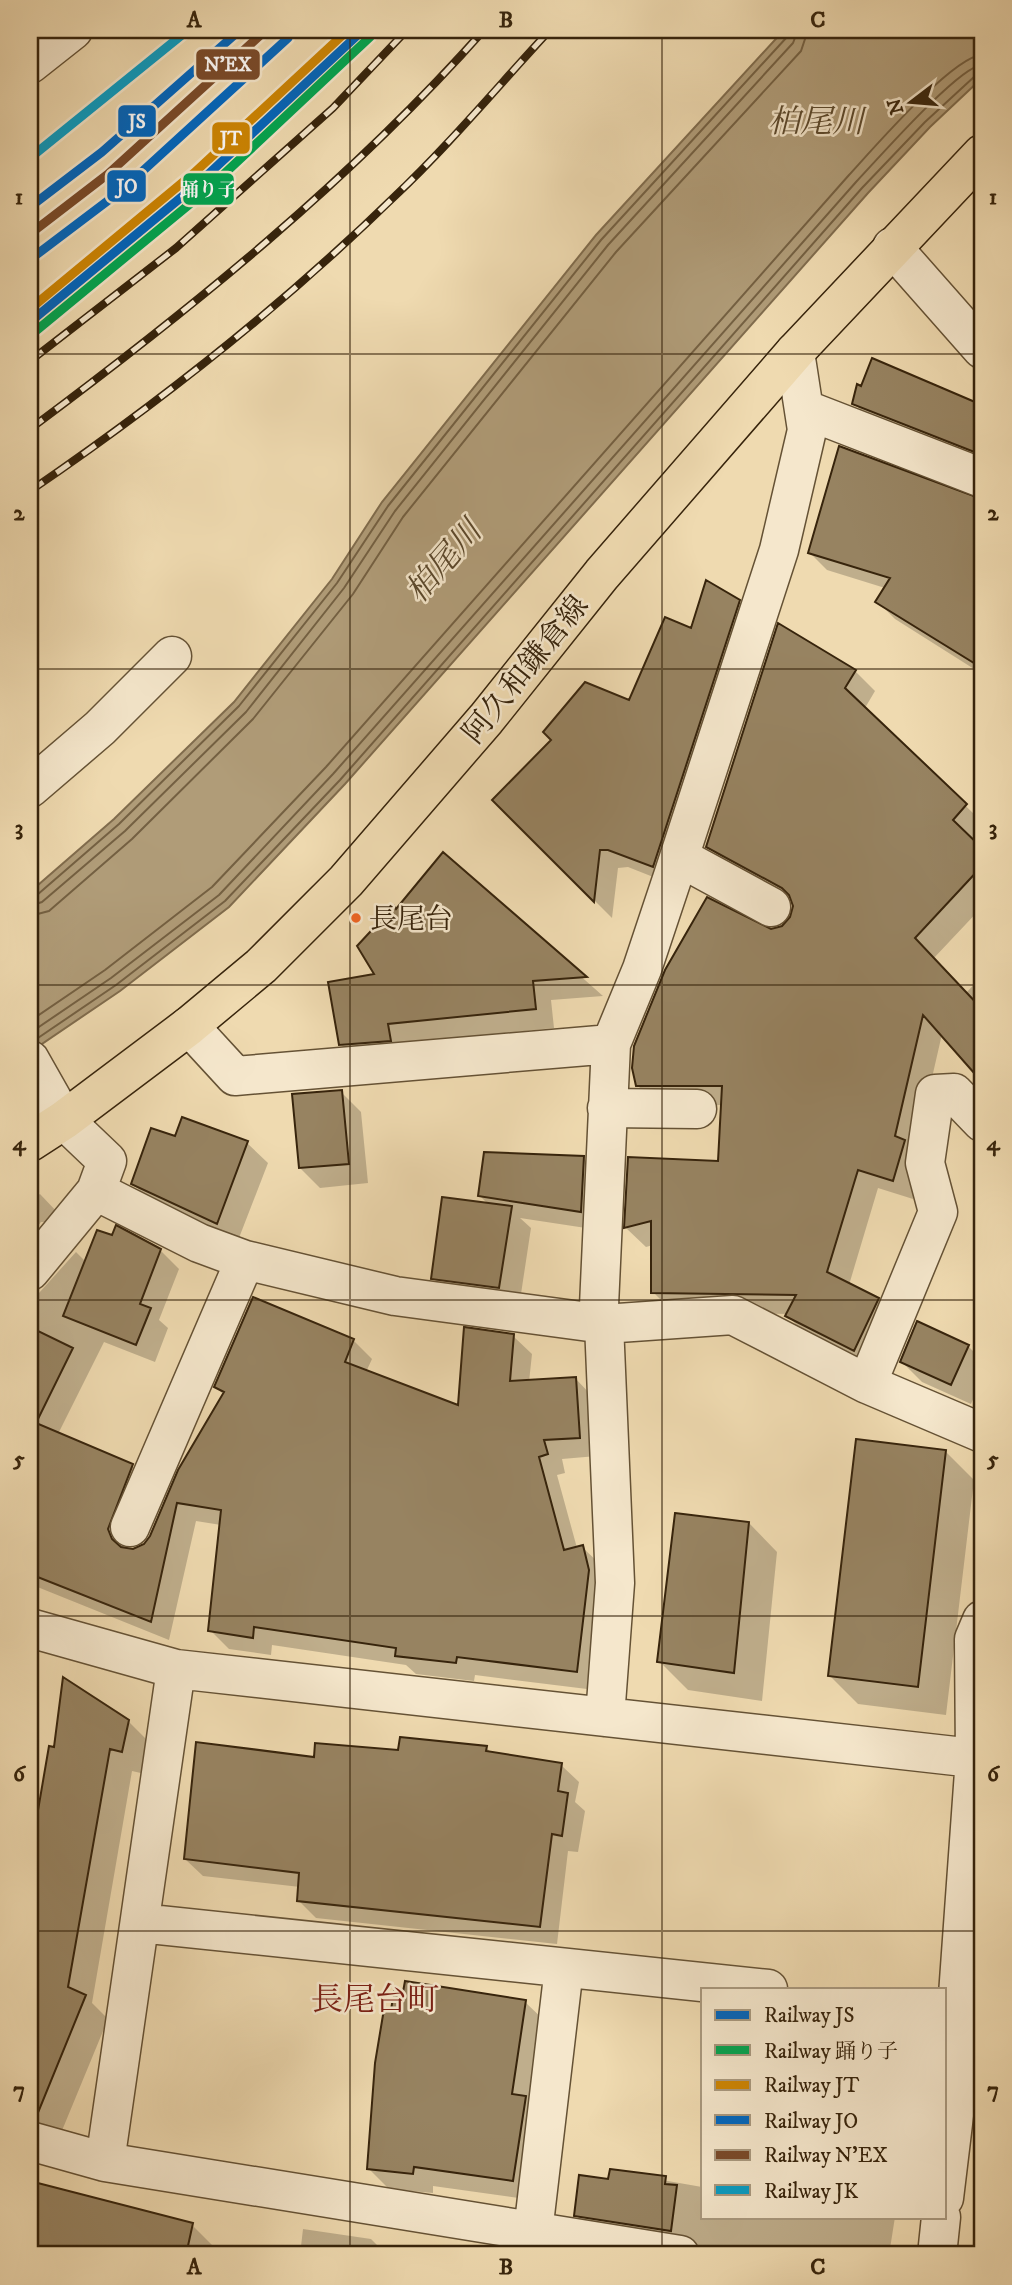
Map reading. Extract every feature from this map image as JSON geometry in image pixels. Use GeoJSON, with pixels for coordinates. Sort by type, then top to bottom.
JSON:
{"type":"FeatureCollection","features":[{"type":"Feature","properties":{"kind":"main road","name":"阿久和鎌倉線"},"geometry":{"type":"LineString","coordinates":[[30,1142],[64,1120],[189,1026],[261,966],[346,881],[486,719],[603,574],[795,352],[982,154]]}},
{"type":"Feature","properties":{"kind":"street"},"geometry":{"type":"LineString","coordinates":[[30,64],[73,30]]}},
{"type":"Feature","properties":{"kind":"street"},"geometry":{"type":"LineString","coordinates":[[892,247],[982,349]]}},
{"type":"Feature","properties":{"kind":"street"},"geometry":{"type":"LineString","coordinates":[[605,1717],[615,1583],[604,1324],[598,1306],[611,1044],[642,968],[779,550],[807,430],[795,352]]}},
{"type":"Feature","properties":{"kind":"street"},"geometry":{"type":"LineString","coordinates":[[804,409],[982,478]]}},
{"type":"Feature","properties":{"kind":"street"},"geometry":{"type":"LineString","coordinates":[[30,788],[100,728],[172,656]]}},
{"type":"Feature","properties":{"kind":"street"},"geometry":{"type":"LineString","coordinates":[[679,857],[771,907]]}},
{"type":"Feature","properties":{"kind":"street"},"geometry":{"type":"LineString","coordinates":[[189,1026],[235,1076],[611,1044]]}},
{"type":"Feature","properties":{"kind":"street"},"geometry":{"type":"LineString","coordinates":[[30,1271],[96,1191],[107,1161],[64,1120],[36,1070]]}},
{"type":"Feature","properties":{"kind":"street"},"geometry":{"type":"LineString","coordinates":[[867,1384],[938,1212],[925,1163],[935,1094],[954,1093],[982,1122]]}},
{"type":"Feature","properties":{"kind":"street"},"geometry":{"type":"LineString","coordinates":[[607,1108],[697,1110]]}},
{"type":"Feature","properties":{"kind":"street"},"geometry":{"type":"LineString","coordinates":[[96,1191],[199,1243],[245,1260],[395,1296],[604,1324],[733,1315],[867,1384],[982,1433]]}},
{"type":"Feature","properties":{"kind":"street"},"geometry":{"type":"LineString","coordinates":[[130,1527],[245,1260]]}},
{"type":"Feature","properties":{"kind":"street"},"geometry":{"type":"LineString","coordinates":[[946,2181],[961,2057],[961,2009],[978,1759],[974,1639],[982,1620]]}},
{"type":"Feature","properties":{"kind":"street"},"geometry":{"type":"LineString","coordinates":[[30,1628],[176,1668],[978,1759]]}},
{"type":"Feature","properties":{"kind":"street"},"geometry":{"type":"LineString","coordinates":[[105,2162],[176,1668]]}},
{"type":"Feature","properties":{"kind":"street"},"geometry":{"type":"LineString","coordinates":[[140,1923],[758,1988]]}},
{"type":"Feature","properties":{"kind":"street"},"geometry":{"type":"LineString","coordinates":[[533,2232],[564,1968]]}},
{"type":"Feature","properties":{"kind":"street"},"geometry":{"type":"LineString","coordinates":[[30,2141],[105,2162],[680,2255]]}},
{"type":"Feature","properties":{"kind":"street"},"geometry":{"type":"LineString","coordinates":[[937,2255],[941,2218]]}},
{"type":"Feature","properties":{"kind":"water","name":"柏尾川"},"geometry":{"type":"Polygon","coordinates":[[[784,30],[982,30],[982,78],[930,127],[868,193],[345,784],[229,907],[120,991],[30,1052],[30,892],[114,819],[234,702],[332,579],[382,502],[596,235],[784,30]]]}},
{"type":"Feature","properties":{"kind":"building"},"geometry":{"type":"Polygon","coordinates":[[[872,358],[982,405],[982,455],[852,404],[857,384],[861,386],[872,358]]]}},
{"type":"Feature","properties":{"kind":"building"},"geometry":{"type":"Polygon","coordinates":[[[839,446],[982,499],[982,668],[875,602],[890,578],[808,553],[839,446]]]}},
{"type":"Feature","properties":{"kind":"building"},"geometry":{"type":"Polygon","coordinates":[[[706,580],[740,600],[653,867],[608,850],[600,850],[594,902],[492,800],[551,740],[543,732],[585,682],[629,700],[665,617],[691,628],[706,580]]]}},
{"type":"Feature","properties":{"kind":"building"},"geometry":{"type":"Polygon","coordinates":[[[778,623],[856,670],[845,688],[967,804],[953,820],[982,848],[982,866],[915,938],[982,1009],[982,1082],[923,1015],[895,1136],[905,1140],[893,1181],[858,1170],[827,1272],[879,1298],[854,1351],[785,1316],[796,1295],[651,1293],[651,1221],[624,1228],[628,1157],[718,1161],[722,1086],[636,1086],[632,1068],[634,1046],[665,970],[707,897],[771,929],[782,926],[790,917],[793,906],[789,895],[782,888],[706,847],[778,623]]]}},
{"type":"Feature","properties":{"kind":"building"},"geometry":{"type":"Polygon","coordinates":[[[443,852],[587,977],[533,981],[536,1009],[388,1024],[391,1041],[339,1045],[328,982],[374,974],[357,946],[394,906],[396,909],[443,852]]]}},
{"type":"Feature","properties":{"kind":"building"},"geometry":{"type":"Polygon","coordinates":[[[342,1090],[349,1164],[299,1168],[292,1094],[342,1090]]]}},
{"type":"Feature","properties":{"kind":"building"},"geometry":{"type":"Polygon","coordinates":[[[182,1117],[248,1141],[217,1224],[131,1184],[151,1128],[175,1136],[182,1117]]]}},
{"type":"Feature","properties":{"kind":"building"},"geometry":{"type":"Polygon","coordinates":[[[484,1152],[584,1156],[581,1212],[478,1196],[484,1152]]]}},
{"type":"Feature","properties":{"kind":"building"},"geometry":{"type":"Polygon","coordinates":[[[442,1197],[512,1206],[499,1288],[431,1279],[442,1197]]]}},
{"type":"Feature","properties":{"kind":"building"},"geometry":{"type":"Polygon","coordinates":[[[116,1225],[161,1249],[140,1304],[151,1308],[136,1345],[63,1316],[97,1230],[112,1235],[116,1225]]]}},
{"type":"Feature","properties":{"kind":"building"},"geometry":{"type":"Polygon","coordinates":[[[253,1297],[354,1339],[345,1362],[458,1405],[464,1327],[514,1334],[510,1381],[576,1377],[580,1438],[544,1440],[548,1454],[539,1457],[564,1550],[583,1545],[589,1570],[577,1672],[457,1657],[456,1663],[395,1656],[396,1648],[254,1627],[253,1638],[208,1631],[221,1510],[177,1503],[151,1622],[30,1574],[30,1327],[73,1348],[36,1423],[133,1464],[108,1529],[112,1539],[121,1547],[133,1549],[144,1544],[150,1536],[178,1470],[224,1392],[214,1387],[253,1297]]]}},
{"type":"Feature","properties":{"kind":"building"},"geometry":{"type":"Polygon","coordinates":[[[917,1321],[969,1345],[951,1385],[900,1362],[917,1321]]]}},
{"type":"Feature","properties":{"kind":"building"},"geometry":{"type":"Polygon","coordinates":[[[856,1439],[946,1450],[918,1687],[828,1676],[856,1439]]]}},
{"type":"Feature","properties":{"kind":"building"},"geometry":{"type":"Polygon","coordinates":[[[675,1513],[749,1522],[734,1673],[657,1662],[675,1513]]]}},
{"type":"Feature","properties":{"kind":"building"},"geometry":{"type":"Polygon","coordinates":[[[63,1677],[129,1720],[122,1752],[110,1749],[68,1987],[86,1995],[35,2120],[30,2120],[30,1857],[49,1746],[54,1747],[63,1677]]]}},
{"type":"Feature","properties":{"kind":"building"},"geometry":{"type":"Polygon","coordinates":[[[400,1737],[487,1746],[486,1751],[562,1763],[558,1791],[568,1793],[562,1836],[552,1834],[540,1927],[297,1901],[299,1873],[184,1859],[196,1742],[314,1757],[315,1743],[398,1750],[400,1737]]]}},
{"type":"Feature","properties":{"kind":"building"},"geometry":{"type":"Polygon","coordinates":[[[405,1981],[526,2000],[512,2094],[526,2096],[513,2181],[414,2167],[413,2174],[367,2169],[375,2063],[384,2009],[391,2010],[394,1991],[403,1992],[405,1981]]]}},
{"type":"Feature","properties":{"kind":"building"},"geometry":{"type":"Polygon","coordinates":[[[610,2169],[666,2176],[665,2184],[677,2185],[671,2231],[574,2216],[579,2175],[608,2179],[610,2169]]]}},
{"type":"Feature","properties":{"kind":"building"},"geometry":{"type":"Polygon","coordinates":[[[30,2181],[193,2223],[186,2255],[46,2255],[30,2251],[30,2181]]]}},
{"type":"Feature","properties":{"kind":"railway"},"geometry":{"type":"LineString","coordinates":[[30,361],[176,248],[333,108],[407,30]]}},
{"type":"Feature","properties":{"kind":"railway"},"geometry":{"type":"LineString","coordinates":[[30,429],[209,290],[324,191],[433,86],[484,30]]}},
{"type":"Feature","properties":{"kind":"railway"},"geometry":{"type":"LineString","coordinates":[[30,491],[172,388],[308,277],[414,177],[550,30]]}},
{"type":"Feature","properties":{"kind":"rail line","name":"JK"},"geometry":{"type":"LineString","coordinates":[[30,158],[188,30]]}},
{"type":"Feature","properties":{"kind":"rail line","name":"JS"},"geometry":{"type":"LineString","coordinates":[[30,207],[102,152],[240,30]]}},
{"type":"Feature","properties":{"kind":"rail line","name":"N'EX"},"geometry":{"type":"LineString","coordinates":[[30,234],[108,174],[266,30]]}},
{"type":"Feature","properties":{"kind":"rail line","name":"JT"},"geometry":{"type":"LineString","coordinates":[[30,309],[194,173],[348,30]]}},
{"type":"Feature","properties":{"kind":"rail line","name":"JS"},"geometry":{"type":"LineString","coordinates":[[30,322],[201,181],[363,30]]}},
{"type":"Feature","properties":{"kind":"rail line","name":"踊り子"},"geometry":{"type":"LineString","coordinates":[[37,330],[208,189],[370,37]]}},
{"type":"Feature","properties":{"kind":"rail line","name":"JO"},"geometry":{"type":"LineString","coordinates":[[36,255],[122,190],[288,38]]}},
{"type":"Feature","properties":{"kind":"place","name":"長尾台"},"geometry":{"type":"Point","coordinates":[356,918]}},
{"type":"Feature","properties":{"kind":"district","name":"長尾台町"},"geometry":{"type":"Point","coordinates":[375,1999]}}]}
